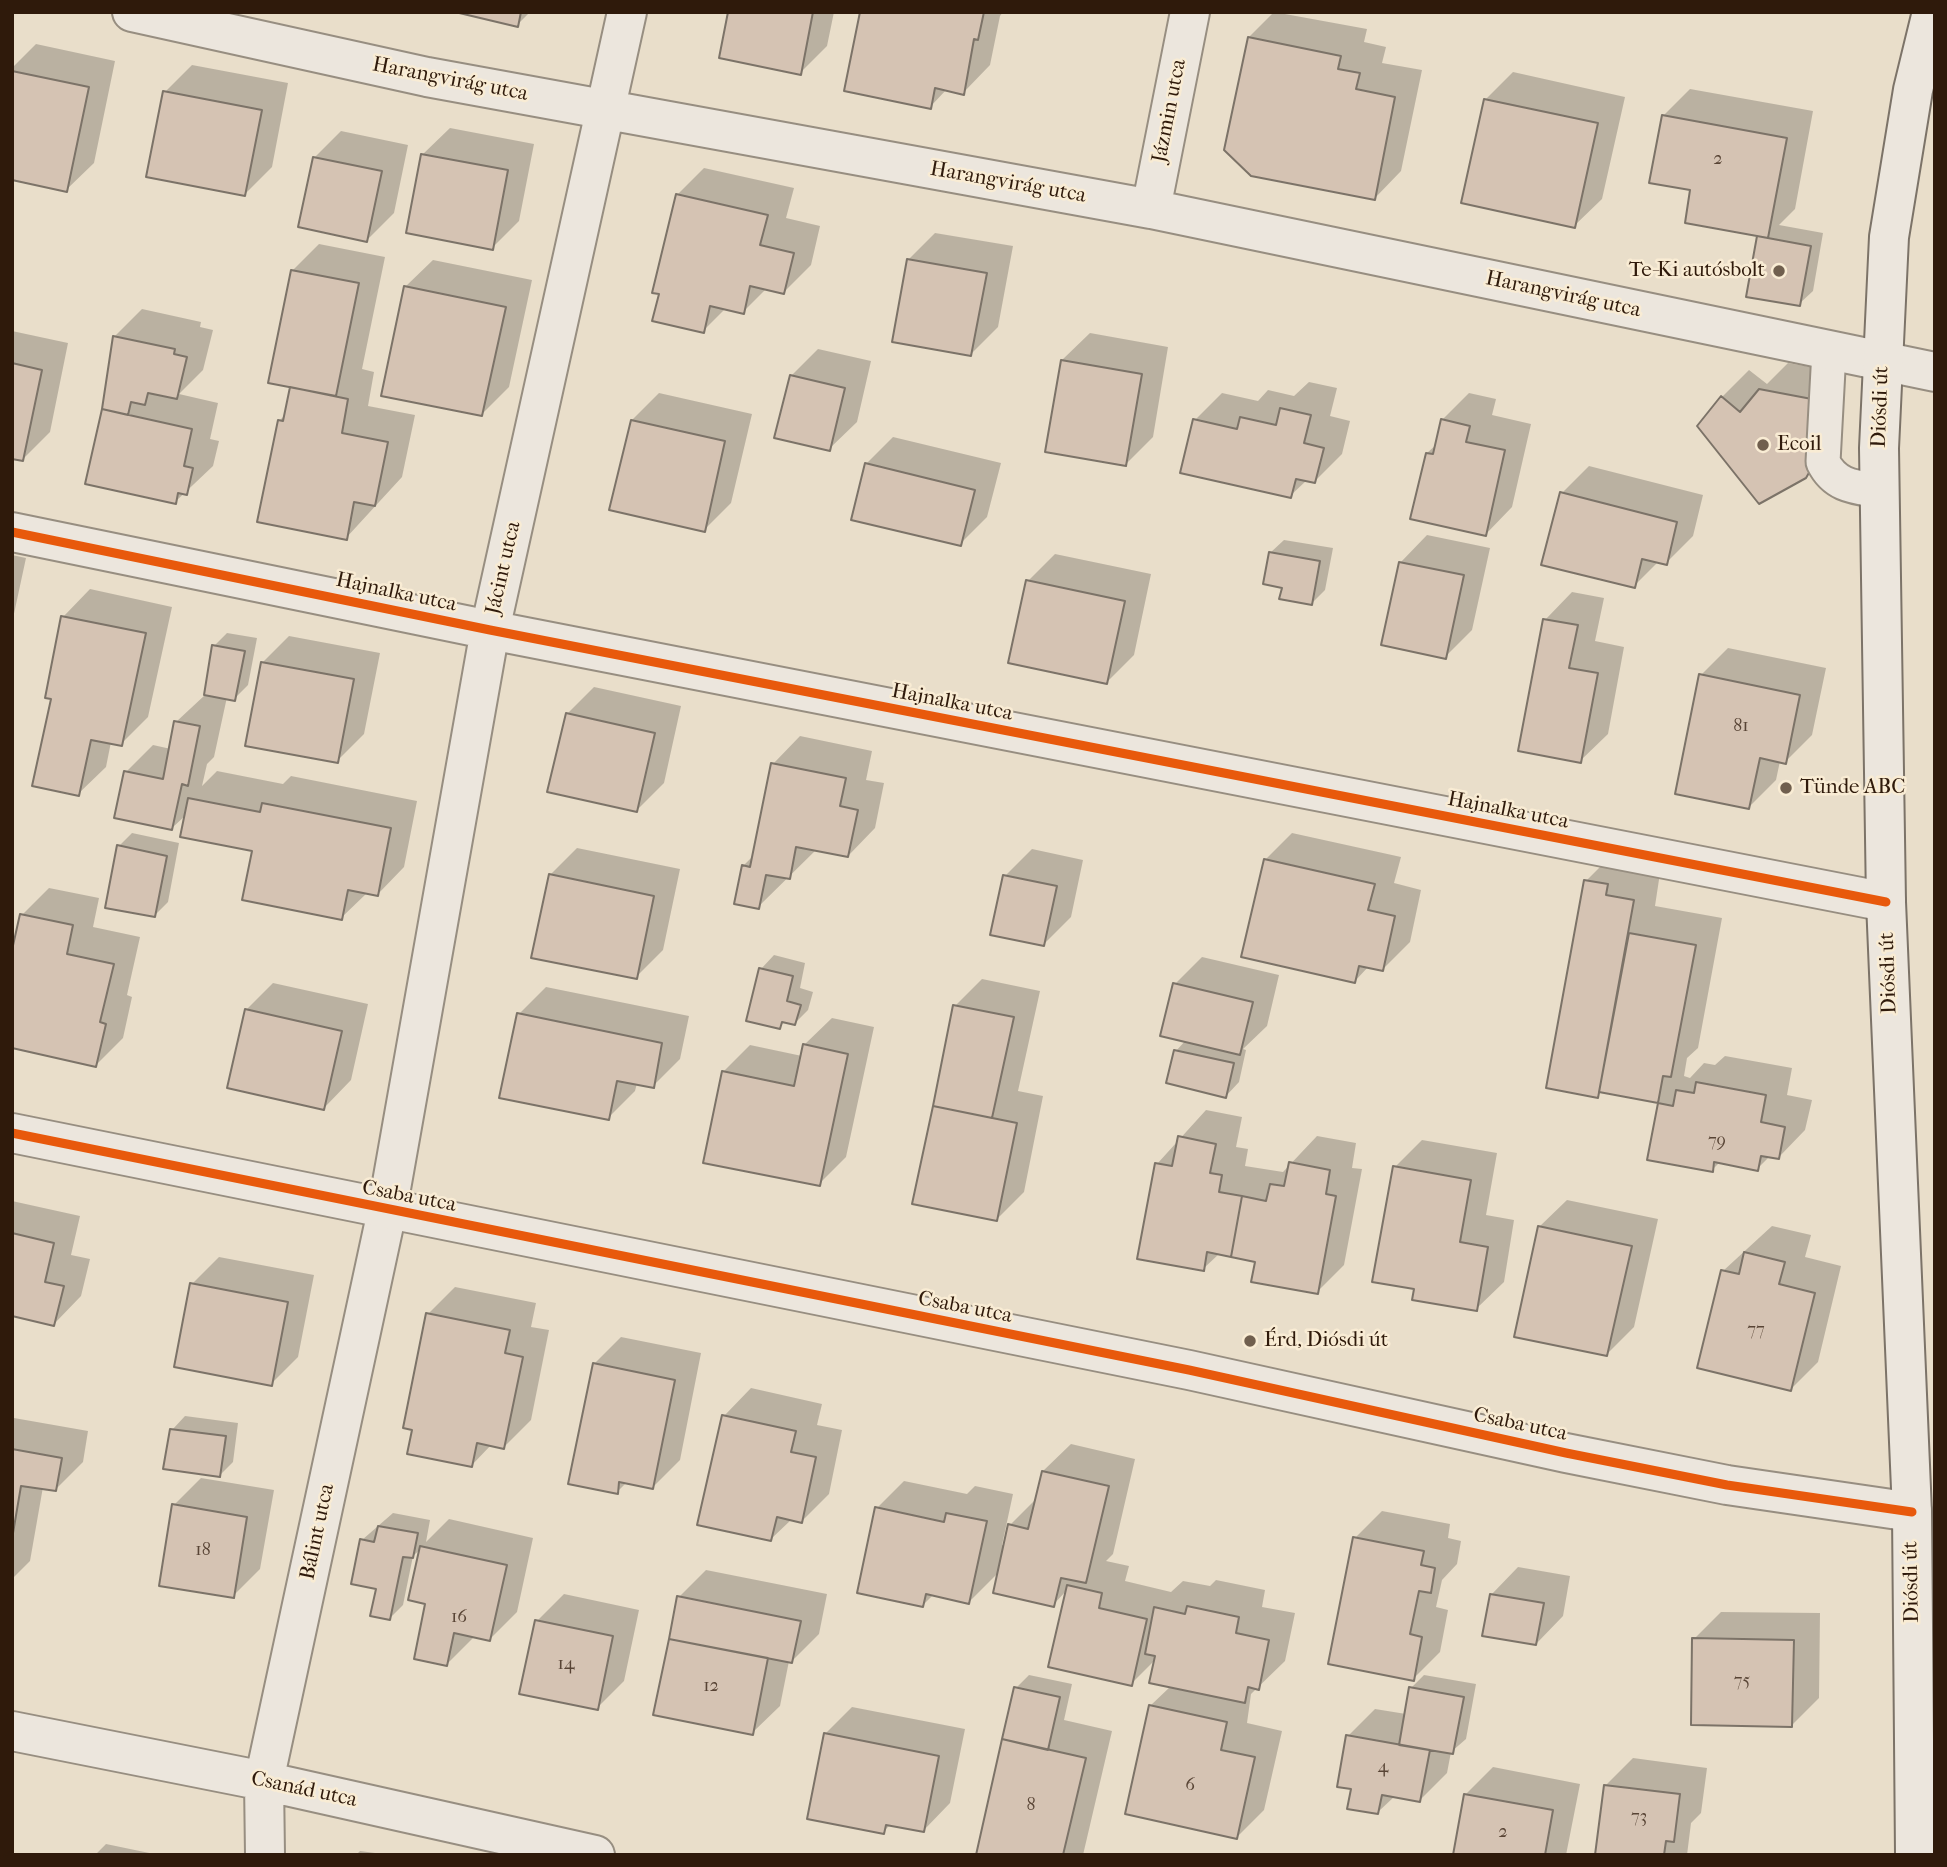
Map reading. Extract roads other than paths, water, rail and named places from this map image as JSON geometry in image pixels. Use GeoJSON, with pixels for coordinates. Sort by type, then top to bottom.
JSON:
{"type":"FeatureCollection","features":[{"type":"Feature","properties":{"kind":"street","name":"Harangvirág utca"},"geometry":{"type":"LineString","coordinates":[[132,12],[427,77],[1151,209],[1935,372]]}},
{"type":"Feature","properties":{"kind":"street","name":"Jácint utca"},"geometry":{"type":"LineString","coordinates":[[387,1211],[490,630],[627,12]]}},
{"type":"Feature","properties":{"kind":"street","name":"Jázmin utca"},"geometry":{"type":"LineString","coordinates":[[1151,209],[1190,12]]}},
{"type":"Feature","properties":{"kind":"street","name":"Diósdi út"},"geometry":{"type":"LineString","coordinates":[[1915,1855],[1912,1512],[1886,902],[1879,491],[1889,237],[1913,90],[1932,12]]}},
{"type":"Feature","properties":{"kind":"street","name":"Hajnalka utca"},"geometry":{"type":"LineString","coordinates":[[12,532],[490,630],[1886,902]]}},
{"type":"Feature","properties":{"kind":"street","name":"Csaba utca"},"geometry":{"type":"LineString","coordinates":[[12,1133],[387,1211],[1175,1368],[1714,1482],[1912,1512]]}},
{"type":"Feature","properties":{"kind":"street","name":"Bálint utca"},"geometry":{"type":"LineString","coordinates":[[265,1855],[264,1781],[387,1211]]}},
{"type":"Feature","properties":{"kind":"street","name":"Csanád utca"},"geometry":{"type":"LineString","coordinates":[[12,1731],[264,1781],[595,1855]]}},
{"type":"Feature","properties":{"kind":"lane"},"geometry":{"type":"LineString","coordinates":[[1829,351],[1823,461],[1830,475],[1842,484],[1879,491]]}},
{"type":"Feature","properties":{"kind":"place","name":"Te-Ki autósbolt"},"geometry":{"type":"Point","coordinates":[1779,271]}},
{"type":"Feature","properties":{"kind":"place","name":"Ecoil"},"geometry":{"type":"Point","coordinates":[1763,445]}},
{"type":"Feature","properties":{"kind":"place","name":"Tünde ABC"},"geometry":{"type":"Point","coordinates":[1786,788]}},
{"type":"Feature","properties":{"kind":"place","name":"Érd, Diósdi út"},"geometry":{"type":"Point","coordinates":[1250,1341]}}]}
